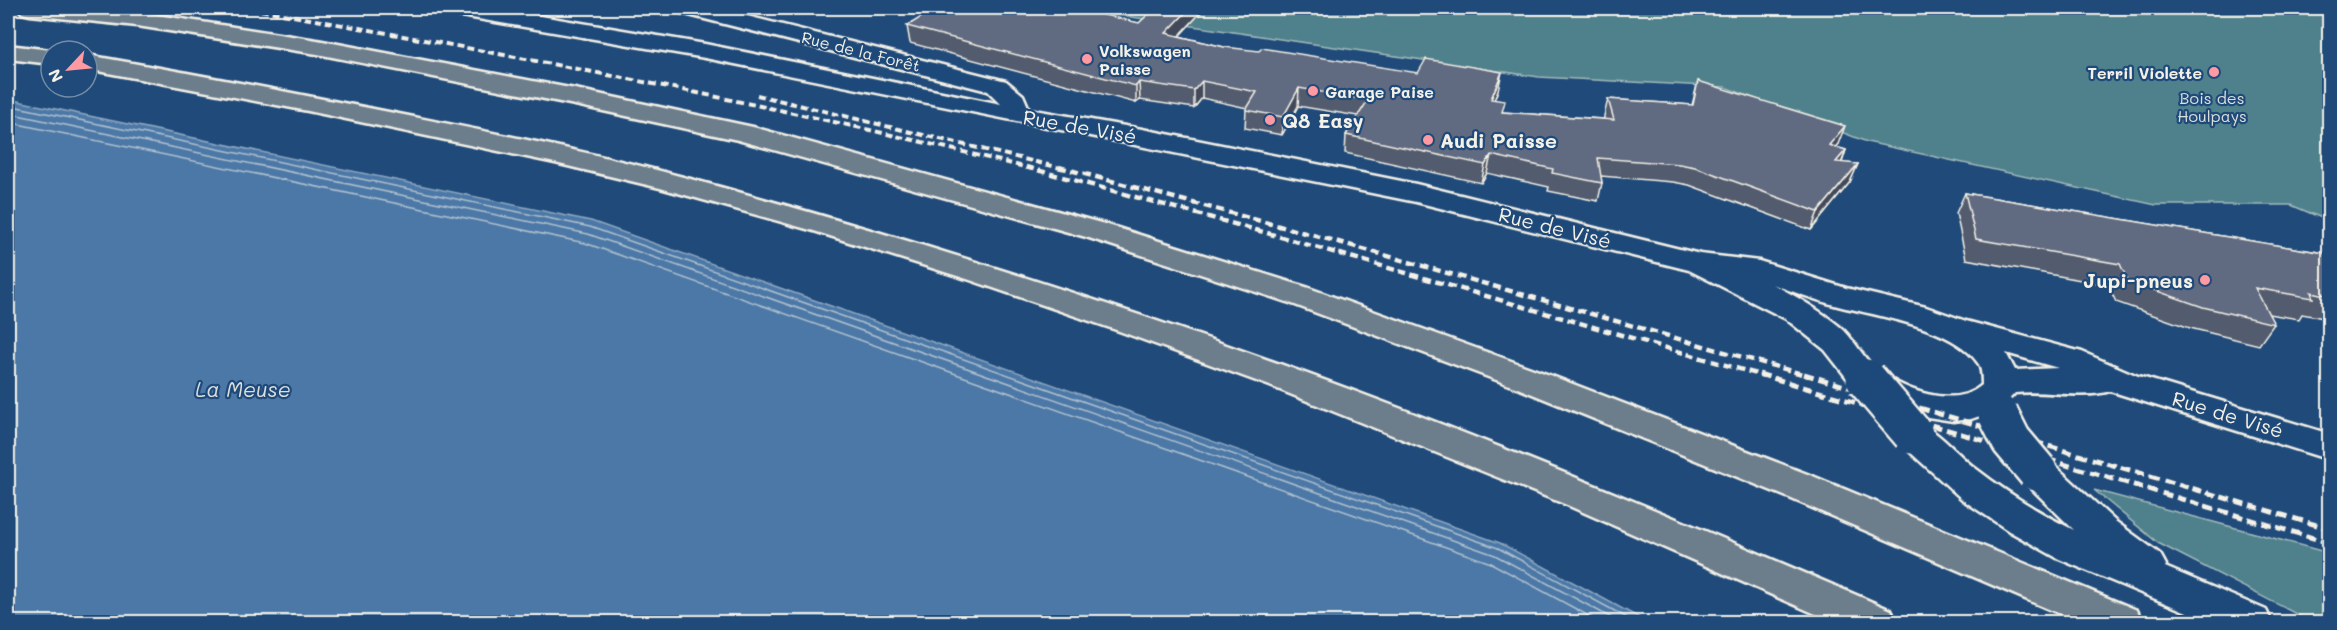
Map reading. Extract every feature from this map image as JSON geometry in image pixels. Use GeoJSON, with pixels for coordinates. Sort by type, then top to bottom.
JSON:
{"type":"FeatureCollection","features":[{"type":"Feature","properties":{"kind":"highway"},"geometry":{"type":"LineString","coordinates":[[30,8],[137,19],[317,47],[575,97],[743,133],[1097,231],[1298,295],[1538,383],[1801,487],[2122,622]]}},
{"type":"Feature","properties":{"kind":"highway"},"geometry":{"type":"LineString","coordinates":[[8,52],[39,56]]}},
{"type":"Feature","properties":{"kind":"highway"},"geometry":{"type":"LineString","coordinates":[[99,64],[248,91],[504,144],[668,181],[848,232],[1031,289],[1245,362],[1475,452],[1876,622]]}},
{"type":"Feature","properties":{"kind":"main road","name":"Rue de Visé"},"geometry":{"type":"LineString","coordinates":[[455,8],[705,51],[1017,115],[1154,139],[1416,193],[1700,263],[1747,268],[2070,360],[2126,384],[2330,447]]}},
{"type":"Feature","properties":{"kind":"main road","name":"Rue de la Forêt"},"geometry":{"type":"LineString","coordinates":[[689,8],[997,86],[1014,101],[1017,115]]}},
{"type":"Feature","properties":{"kind":"main road","name":"Rue de Visé"},"geometry":{"type":"LineString","coordinates":[[1700,263],[1738,283],[1774,297],[1800,313],[1842,348],[1855,368],[1866,378],[1909,401],[1940,407],[1991,401],[2023,379],[2041,378],[2126,384]]}},
{"type":"Feature","properties":{"kind":"main road","name":"Rue de Visé"},"geometry":{"type":"LineString","coordinates":[[1842,348],[1844,329],[1857,318],[1877,313],[1899,312]]}},
{"type":"Feature","properties":{"kind":"main road","name":"Rue de Visé"},"geometry":{"type":"LineString","coordinates":[[1950,326],[1975,341],[1993,358],[2001,375],[1991,401]]}},
{"type":"Feature","properties":{"kind":"main road"},"geometry":{"type":"LineString","coordinates":[[1866,378],[1913,434],[1938,459],[1966,483],[2020,519],[2098,559],[2181,590],[2251,622]]}},
{"type":"Feature","properties":{"kind":"main road"},"geometry":{"type":"LineString","coordinates":[[1991,401],[2011,440],[2072,507],[2101,532],[2181,590]]}},
{"type":"Feature","properties":{"kind":"green space","name":"Bois des Houlpays"},"geometry":{"type":"Polygon","coordinates":[[[1070,8],[2329,8],[2329,221],[2291,205],[2156,205],[1867,142],[1725,87],[1539,77],[1070,8]]]}},
{"type":"Feature","properties":{"kind":"green space"},"geometry":{"type":"Polygon","coordinates":[[[2094,490],[2329,553],[2329,622],[2312,622],[2158,543],[2094,490]]]}},
{"type":"Feature","properties":{"kind":"water","name":"La Meuse"},"geometry":{"type":"Polygon","coordinates":[[[8,99],[591,221],[1500,543],[1647,622],[8,622],[8,99]]]}},
{"type":"Feature","properties":{"kind":"building"},"geometry":{"type":"Polygon","coordinates":[[[936,8],[1023,10],[1050,8],[1060,10],[1074,8],[1139,23],[1155,8],[1190,8],[1166,33],[1224,47],[1259,51],[1262,48],[1418,73],[1426,59],[1502,72],[1491,99],[1505,101],[1502,112],[1614,120],[1608,99],[1693,105],[1698,81],[1845,126],[1829,145],[1846,150],[1836,162],[1858,164],[1818,212],[1695,167],[1679,164],[1598,158],[1602,183],[1552,173],[1553,169],[1491,155],[1485,165],[1346,135],[1368,100],[1299,88],[1283,117],[1246,110],[1257,92],[1202,81],[1194,90],[1139,82],[1136,86],[907,26],[936,8]]]}},
{"type":"Feature","properties":{"kind":"building"},"geometry":{"type":"Polygon","coordinates":[[[1965,193],[2330,254],[2330,296],[2311,292],[2313,298],[2255,288],[2274,324],[2203,307],[2128,281],[2120,264],[1976,239],[1965,193]]]}},
{"type":"Feature","properties":{"kind":"railway"},"geometry":{"type":"LineString","coordinates":[[250,8],[740,102],[1032,169]]}},
{"type":"Feature","properties":{"kind":"railway"},"geometry":{"type":"LineString","coordinates":[[757,95],[1065,169]]}},
{"type":"Feature","properties":{"kind":"railway"},"geometry":{"type":"LineString","coordinates":[[1026,167],[1267,233],[1764,376]]}},
{"type":"Feature","properties":{"kind":"railway"},"geometry":{"type":"LineString","coordinates":[[1059,167],[1335,241],[1809,376]]}},
{"type":"Feature","properties":{"kind":"railway"},"geometry":{"type":"LineString","coordinates":[[1759,374],[2330,543]]}},
{"type":"Feature","properties":{"kind":"railway"},"geometry":{"type":"LineString","coordinates":[[1804,374],[2330,529]]}},
{"type":"Feature","properties":{"kind":"place","name":"Volkswagen Paisse"},"geometry":{"type":"Point","coordinates":[1087,59]}},
{"type":"Feature","properties":{"kind":"place","name":"Terril Violette"},"geometry":{"type":"Point","coordinates":[2214,72]}},
{"type":"Feature","properties":{"kind":"place","name":"Garage Paise"},"geometry":{"type":"Point","coordinates":[1313,91]}},
{"type":"Feature","properties":{"kind":"place","name":"Q8 Easy"},"geometry":{"type":"Point","coordinates":[1270,120]}},
{"type":"Feature","properties":{"kind":"place","name":"Audi Paisse"},"geometry":{"type":"Point","coordinates":[1428,140]}},
{"type":"Feature","properties":{"kind":"place","name":"Jupi-pneus"},"geometry":{"type":"Point","coordinates":[2205,280]}}]}
